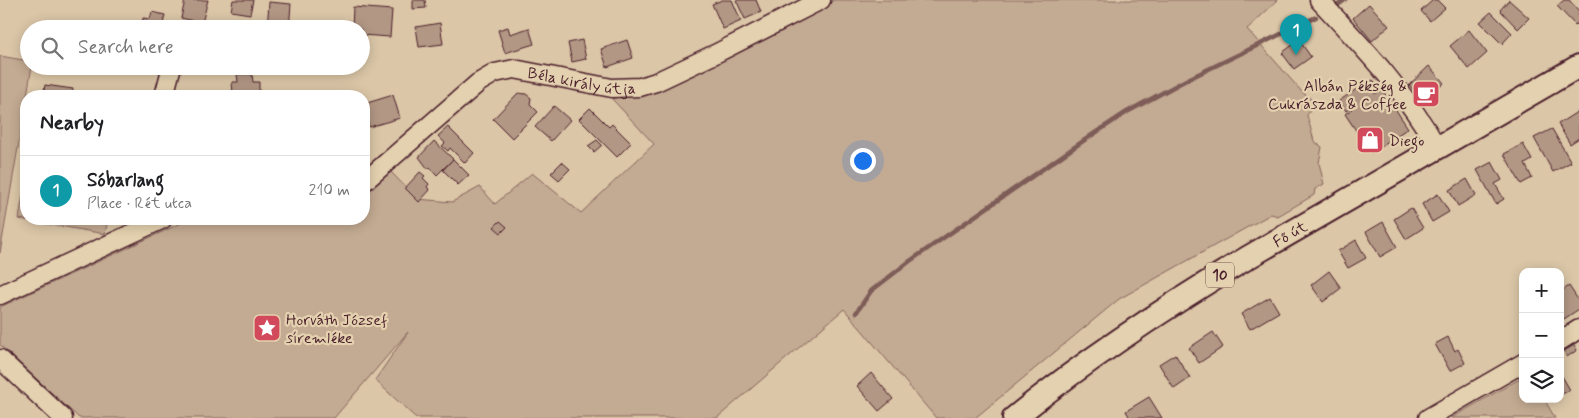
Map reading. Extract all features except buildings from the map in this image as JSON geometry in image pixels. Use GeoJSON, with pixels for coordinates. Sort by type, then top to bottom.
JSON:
{"type":"FeatureCollection","features":[{"type":"Feature","properties":{"kind":"main road","name":"Fő út"},"geometry":{"type":"LineString","coordinates":[[1014,418],[1120,338],[1193,291],[1579,66]]}},
{"type":"Feature","properties":{"kind":"street","name":"Béla király útja"},"geometry":{"type":"LineString","coordinates":[[370,177],[478,83],[495,73],[514,69],[612,88],[640,87],[656,82],[715,54],[821,0]]}},
{"type":"Feature","properties":{"kind":"street"},"geometry":{"type":"LineString","coordinates":[[1318,0],[1382,69],[1426,128],[1438,149]]}},
{"type":"Feature","properties":{"kind":"street"},"geometry":{"type":"LineString","coordinates":[[166,90],[170,75]]}},
{"type":"Feature","properties":{"kind":"street"},"geometry":{"type":"LineString","coordinates":[[125,237],[128,225]]}},
{"type":"Feature","properties":{"kind":"street"},"geometry":{"type":"LineString","coordinates":[[0,295],[150,225]]}},
{"type":"Feature","properties":{"kind":"street"},"geometry":{"type":"LineString","coordinates":[[1564,338],[1579,329]]}},
{"type":"Feature","properties":{"kind":"street"},"geometry":{"type":"LineString","coordinates":[[0,359],[62,418]]}},
{"type":"Feature","properties":{"kind":"street"},"geometry":{"type":"LineString","coordinates":[[1428,418],[1519,365]]}},
{"type":"Feature","properties":{"kind":"shaded area"},"geometry":{"type":"Polygon","coordinates":[[[834,0],[1278,0],[1247,29],[1302,92],[1316,103],[1307,115],[1314,141],[1322,147],[1319,163],[1324,184],[1315,189],[1314,195],[1278,216],[1271,214],[1119,299],[975,418],[936,418],[844,309],[717,418],[416,418],[375,380],[408,332],[334,418],[79,418],[0,345],[0,307],[177,225],[370,225],[370,185],[390,171],[417,199],[452,202],[480,187],[495,204],[532,173],[581,213],[654,144],[612,99],[713,62],[834,0]]]}},
{"type":"Feature","properties":{"kind":"shaded area"},"geometry":{"type":"Polygon","coordinates":[[[0,56],[20,59],[20,75],[30,75],[28,90],[20,90],[20,136],[0,253],[0,56]]]}},
{"type":"Feature","properties":{"kind":"shaded area"},"geometry":{"type":"Polygon","coordinates":[[[53,225],[107,225],[105,234],[53,225]]]}},
{"type":"Feature","properties":{"kind":"shaded area"},"geometry":{"type":"Polygon","coordinates":[[[1519,379],[1519,403],[1546,403],[1555,418],[1451,418],[1519,379]]]}},
{"type":"Feature","properties":{"kind":"waterway"},"geometry":{"type":"LineString","coordinates":[[1338,5],[1345,0]]}},
{"type":"Feature","properties":{"kind":"waterway"},"geometry":{"type":"LineString","coordinates":[[856,313],[871,291],[910,261],[1127,112],[1186,80],[1316,17]]}},
{"type":"Feature","properties":{"kind":"place","name":"Sóbarlang"},"geometry":{"type":"Point","coordinates":[1296,55]}},
{"type":"Feature","properties":{"kind":"place","name":"Albán Pékség & Cukrászda & Coffee"},"geometry":{"type":"Point","coordinates":[1426,94]}},
{"type":"Feature","properties":{"kind":"place","name":"Diego"},"geometry":{"type":"Point","coordinates":[1370,140]}},
{"type":"Feature","properties":{"kind":"place","name":"Horváth József síremléke"},"geometry":{"type":"Point","coordinates":[267,328]}}]}
